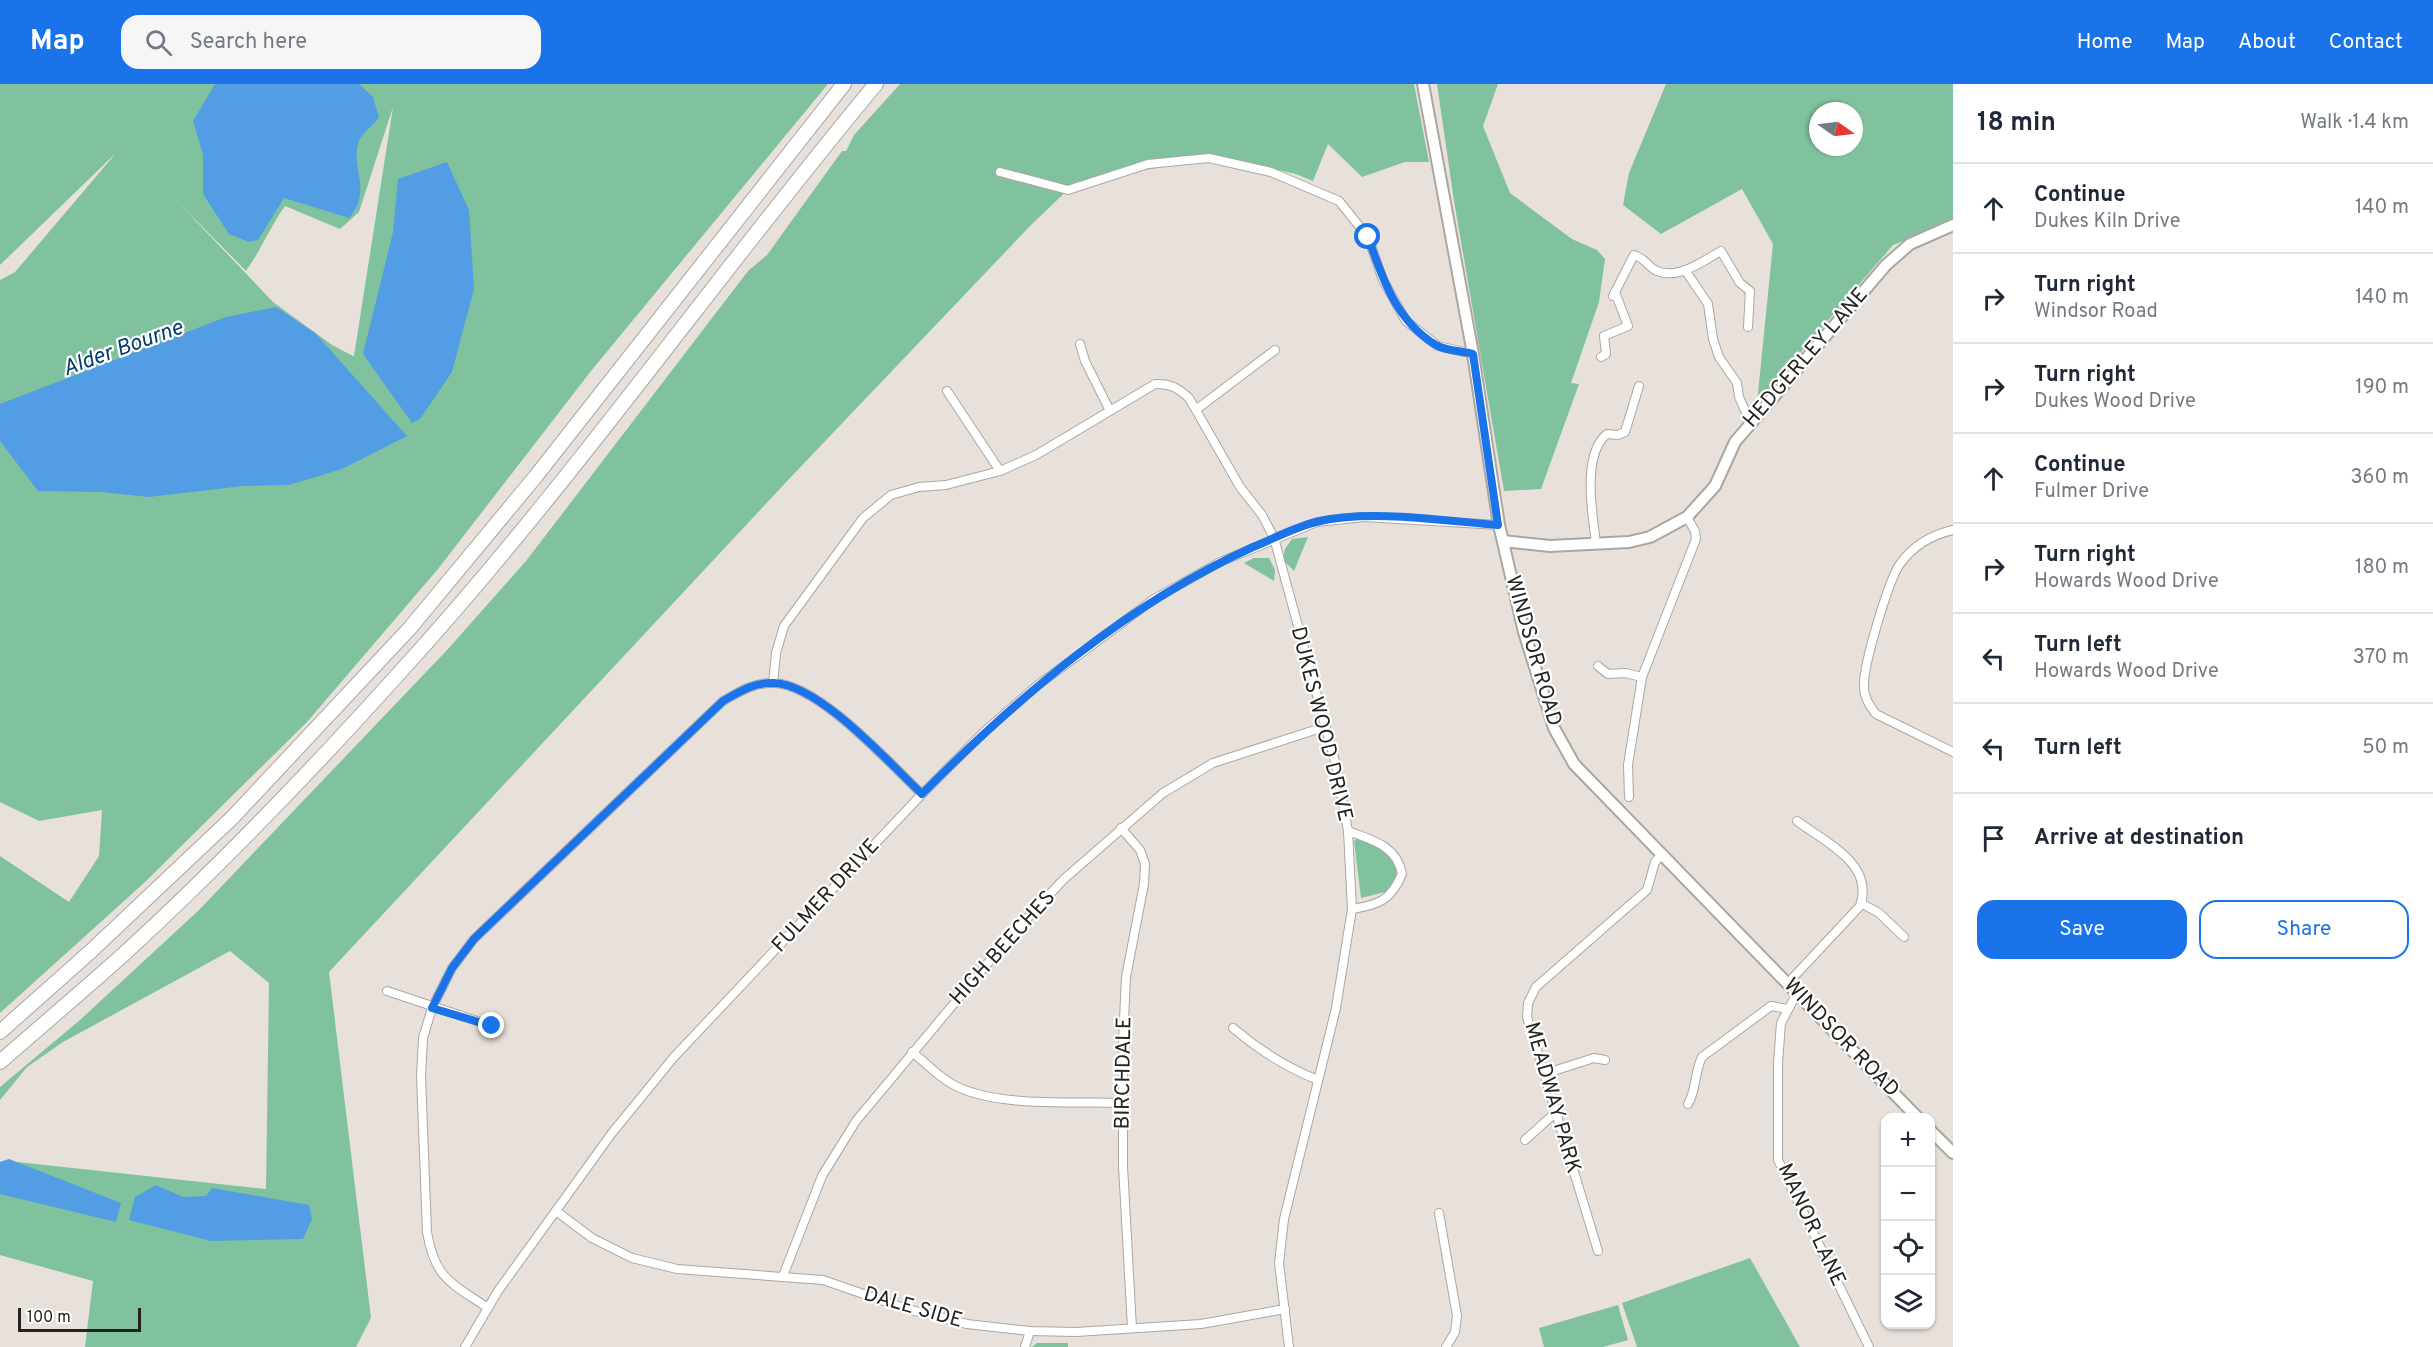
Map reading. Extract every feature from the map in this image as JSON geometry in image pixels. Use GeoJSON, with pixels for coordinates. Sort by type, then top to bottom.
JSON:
{"type":"FeatureCollection","features":[{"type":"Feature","properties":{"kind":"highway"},"geometry":{"type":"LineString","coordinates":[[0,1032],[90,952],[232,818],[410,627],[536,476],[844,84]]}},
{"type":"Feature","properties":{"kind":"highway"},"geometry":{"type":"LineString","coordinates":[[0,1062],[124,954],[225,858],[403,670],[574,464],[800,176],[876,84]]}},
{"type":"Feature","properties":{"kind":"main road","name":"WINDSOR ROAD"},"geometry":{"type":"LineString","coordinates":[[1423,84],[1473,354],[1498,525],[1524,632],[1554,728],[1574,764],[1913,1113]]}},
{"type":"Feature","properties":{"kind":"main road","name":"HEDGERLEY LANE"},"geometry":{"type":"LineString","coordinates":[[1503,541],[1550,546],[1629,542],[1650,537],[1687,518],[1715,486],[1735,442],[1750,422],[1894,256],[1910,244],[1953,225]]}},
{"type":"Feature","properties":{"kind":"main road"},"geometry":{"type":"LineString","coordinates":[[1935,1135],[1953,1153]]}},
{"type":"Feature","properties":{"kind":"street"},"geometry":{"type":"LineString","coordinates":[[1000,172],[1068,190],[1148,164],[1209,158],[1270,172],[1339,201],[1368,237],[1383,280],[1407,321],[1438,346],[1473,354]]}},
{"type":"Feature","properties":{"kind":"street"},"geometry":{"type":"LineString","coordinates":[[1601,357],[1606,354],[1604,336],[1628,326],[1614,294],[1634,255],[1644,258],[1654,270],[1666,273],[1685,270],[1720,251],[1740,283],[1750,291],[1748,327]]}},
{"type":"Feature","properties":{"kind":"street"},"geometry":{"type":"LineString","coordinates":[[1685,270],[1708,304],[1713,339],[1719,357],[1737,383],[1738,397],[1750,422]]}},
{"type":"Feature","properties":{"kind":"street"},"geometry":{"type":"LineString","coordinates":[[773,682],[776,653],[784,626],[863,518],[891,495],[918,487],[946,485],[1000,471],[1036,455],[1110,411],[1085,361],[1080,344]]}},
{"type":"Feature","properties":{"kind":"street"},"geometry":{"type":"LineString","coordinates":[[1197,409],[1275,350]]}},
{"type":"Feature","properties":{"kind":"street","name":"DUKES WOOD DRIVE"},"geometry":{"type":"LineString","coordinates":[[1110,411],[1155,384],[1166,383],[1178,388],[1197,409],[1240,487],[1262,515],[1274,538],[1336,765],[1348,831],[1352,909],[1338,997],[1284,1219],[1279,1263],[1289,1347]]}},
{"type":"Feature","properties":{"kind":"street"},"geometry":{"type":"LineString","coordinates":[[1596,544],[1590,475],[1602,439],[1607,434],[1625,432],[1639,386]]}},
{"type":"Feature","properties":{"kind":"street"},"geometry":{"type":"LineString","coordinates":[[947,391],[1000,471]]}},
{"type":"Feature","properties":{"kind":"street"},"geometry":{"type":"LineString","coordinates":[[1274,538],[1317,522],[1364,518],[1498,525]]}},
{"type":"Feature","properties":{"kind":"street"},"geometry":{"type":"LineString","coordinates":[[1629,796],[1629,765],[1642,677],[1693,551],[1695,531],[1687,518]]}},
{"type":"Feature","properties":{"kind":"street"},"geometry":{"type":"LineString","coordinates":[[1953,530],[1929,538],[1914,548],[1900,565],[1883,612],[1863,686],[1868,703],[1876,714],[1953,752]]}},
{"type":"Feature","properties":{"kind":"street","name":"FULMER DRIVE"},"geometry":{"type":"LineString","coordinates":[[465,1347],[488,1308],[612,1133],[674,1057],[922,794],[985,731],[1038,685],[1154,599],[1220,562],[1274,538]]}},
{"type":"Feature","properties":{"kind":"street"},"geometry":{"type":"LineString","coordinates":[[1598,666],[1608,674],[1625,673],[1642,677]]}},
{"type":"Feature","properties":{"kind":"street"},"geometry":{"type":"LineString","coordinates":[[488,1308],[443,1277],[431,1255],[427,1232],[421,1076],[423,1038],[432,1008],[452,968],[474,939],[723,701],[748,686],[773,682],[796,687],[818,699],[922,794]]}},
{"type":"Feature","properties":{"kind":"street","name":"HIGH BEECHES"},"geometry":{"type":"LineString","coordinates":[[783,1276],[822,1176],[856,1121],[1007,940],[1064,879],[1163,793],[1213,763],[1324,727]]}},
{"type":"Feature","properties":{"kind":"street"},"geometry":{"type":"LineString","coordinates":[[1788,983],[1861,903],[1862,881],[1854,865],[1833,846],[1797,821]]}},
{"type":"Feature","properties":{"kind":"street","name":"BIRCHDALE"},"geometry":{"type":"LineString","coordinates":[[1121,828],[1140,850],[1145,864],[1144,884],[1126,977],[1122,1103],[1132,1328]]}},
{"type":"Feature","properties":{"kind":"street"},"geometry":{"type":"LineString","coordinates":[[1348,831],[1385,846],[1396,855],[1402,874],[1389,897],[1368,906],[1352,909]]}},
{"type":"Feature","properties":{"kind":"street","name":"MEADWAY PARK"},"geometry":{"type":"LineString","coordinates":[[1598,1251],[1527,1017],[1528,1003],[1536,987],[1647,890],[1655,862],[1662,854]]}},
{"type":"Feature","properties":{"kind":"street"},"geometry":{"type":"LineString","coordinates":[[1861,903],[1879,913],[1904,937]]}},
{"type":"Feature","properties":{"kind":"street"},"geometry":{"type":"LineString","coordinates":[[387,991],[432,1008],[492,1026]]}},
{"type":"Feature","properties":{"kind":"street","name":"MANOR LANE"},"geometry":{"type":"LineString","coordinates":[[1797,993],[1781,1023],[1778,1064],[1778,1160],[1869,1347]]}},
{"type":"Feature","properties":{"kind":"street"},"geometry":{"type":"LineString","coordinates":[[1688,1104],[1694,1093],[1698,1065],[1702,1057],[1771,1006],[1788,1009]]}},
{"type":"Feature","properties":{"kind":"street"},"geometry":{"type":"LineString","coordinates":[[1233,1028],[1260,1051],[1288,1068],[1318,1080]]}},
{"type":"Feature","properties":{"kind":"street"},"geometry":{"type":"LineString","coordinates":[[912,1052],[952,1084],[975,1094],[998,1099],[1122,1103]]}},
{"type":"Feature","properties":{"kind":"street"},"geometry":{"type":"LineString","coordinates":[[1544,1074],[1594,1058],[1605,1060]]}},
{"type":"Feature","properties":{"kind":"street"},"geometry":{"type":"LineString","coordinates":[[1525,1140],[1555,1113]]}},
{"type":"Feature","properties":{"kind":"street","name":"DALE SIDE"},"geometry":{"type":"LineString","coordinates":[[556,1211],[592,1238],[632,1258],[677,1269],[824,1281],[907,1309],[967,1324],[1030,1331],[1076,1332],[1201,1324],[1285,1310]]}},
{"type":"Feature","properties":{"kind":"street"},"geometry":{"type":"LineString","coordinates":[[1439,1213],[1457,1316],[1455,1332],[1446,1347]]}},
{"type":"Feature","properties":{"kind":"street"},"geometry":{"type":"LineString","coordinates":[[1025,1347],[1030,1331]]}},
{"type":"Feature","properties":{"kind":"green space"},"geometry":{"type":"Polygon","coordinates":[[[0,84],[828,84],[591,371],[438,569],[307,722],[144,883],[0,1013],[0,856],[69,902],[99,856],[102,810],[39,821],[0,802],[0,280],[15,272],[116,153],[0,265],[0,84]],[[393,107],[359,212],[340,229],[285,206],[246,271],[176,200],[273,302],[332,345],[354,356],[393,107]]]}},
{"type":"Feature","properties":{"kind":"green space"},"geometry":{"type":"Polygon","coordinates":[[[900,84],[1414,84],[1429,162],[1405,162],[1362,177],[1328,144],[1313,181],[1296,174],[1220,157],[1076,182],[1031,225],[790,478],[329,972],[371,1318],[356,1347],[85,1347],[93,1281],[0,1255],[0,1175],[18,1162],[266,1189],[269,983],[230,951],[63,1042],[27,1067],[0,1100],[0,1087],[80,1020],[199,910],[448,649],[526,561],[748,271],[767,255],[842,151],[846,151],[854,135],[900,84]]]}},
{"type":"Feature","properties":{"kind":"green space"},"geometry":{"type":"Polygon","coordinates":[[[1437,84],[1498,84],[1483,126],[1510,193],[1572,239],[1597,250],[1605,259],[1599,302],[1571,383],[1579,384],[1541,489],[1504,491],[1454,201],[1437,84]]]}},
{"type":"Feature","properties":{"kind":"green space"},"geometry":{"type":"Polygon","coordinates":[[[1666,84],[1953,84],[1953,218],[1946,224],[1893,245],[1757,403],[1773,244],[1742,189],[1661,234],[1623,205],[1629,173],[1666,84]]]}},
{"type":"Feature","properties":{"kind":"green space"},"geometry":{"type":"Polygon","coordinates":[[[1308,537],[1294,571],[1283,560],[1285,549],[1292,539],[1308,537]]]}},
{"type":"Feature","properties":{"kind":"green space"},"geometry":{"type":"Polygon","coordinates":[[[1254,558],[1269,558],[1275,570],[1274,581],[1244,563],[1254,558]]]}},
{"type":"Feature","properties":{"kind":"green space"},"geometry":{"type":"Polygon","coordinates":[[[1363,836],[1387,851],[1397,870],[1393,890],[1361,898],[1354,841],[1363,836]]]}},
{"type":"Feature","properties":{"kind":"green space"},"geometry":{"type":"Polygon","coordinates":[[[1750,1258],[1800,1347],[1637,1347],[1622,1303],[1750,1258]]]}},
{"type":"Feature","properties":{"kind":"green space"},"geometry":{"type":"Polygon","coordinates":[[[1618,1305],[1628,1340],[1603,1347],[1544,1347],[1539,1328],[1618,1305]]]}},
{"type":"Feature","properties":{"kind":"green space"},"geometry":{"type":"Polygon","coordinates":[[[1037,1343],[1068,1343],[1068,1347],[1032,1347],[1037,1343]]]}},
{"type":"Feature","properties":{"kind":"water"},"geometry":{"type":"Polygon","coordinates":[[[215,84],[359,84],[373,97],[379,118],[360,139],[357,149],[360,198],[349,218],[284,198],[258,240],[249,242],[229,234],[203,194],[203,155],[193,121],[215,84]]]}},
{"type":"Feature","properties":{"kind":"water"},"geometry":{"type":"Polygon","coordinates":[[[447,162],[469,210],[474,289],[452,372],[420,419],[412,423],[363,354],[393,232],[398,179],[447,162]]]}},
{"type":"Feature","properties":{"kind":"water"},"geometry":{"type":"Polygon","coordinates":[[[276,307],[315,333],[407,436],[342,469],[289,485],[243,486],[149,497],[101,492],[38,491],[0,441],[0,404],[226,317],[276,307]]]}},
{"type":"Feature","properties":{"kind":"water"},"geometry":{"type":"Polygon","coordinates":[[[9,1159],[121,1203],[116,1222],[0,1194],[0,1162],[9,1159]]]}},
{"type":"Feature","properties":{"kind":"water"},"geometry":{"type":"Polygon","coordinates":[[[156,1185],[183,1197],[206,1196],[212,1188],[309,1205],[312,1219],[303,1239],[211,1241],[129,1220],[135,1197],[156,1185]]]}},
{"type":"Feature","properties":{"kind":"route"},"geometry":{"type":"LineString","coordinates":[[492,1026],[432,1008],[452,968],[474,939],[723,701],[748,686],[773,682],[796,687],[818,699],[922,794],[985,731],[1038,685],[1154,599],[1220,562],[1317,522],[1364,518],[1418,519],[1498,525],[1473,354],[1438,346],[1407,321],[1383,280],[1368,237]]}},
{"type":"Feature","properties":{"kind":"water label","name":"Alder Bourne"},"geometry":{"type":"Point","coordinates":[123,349]}}]}
